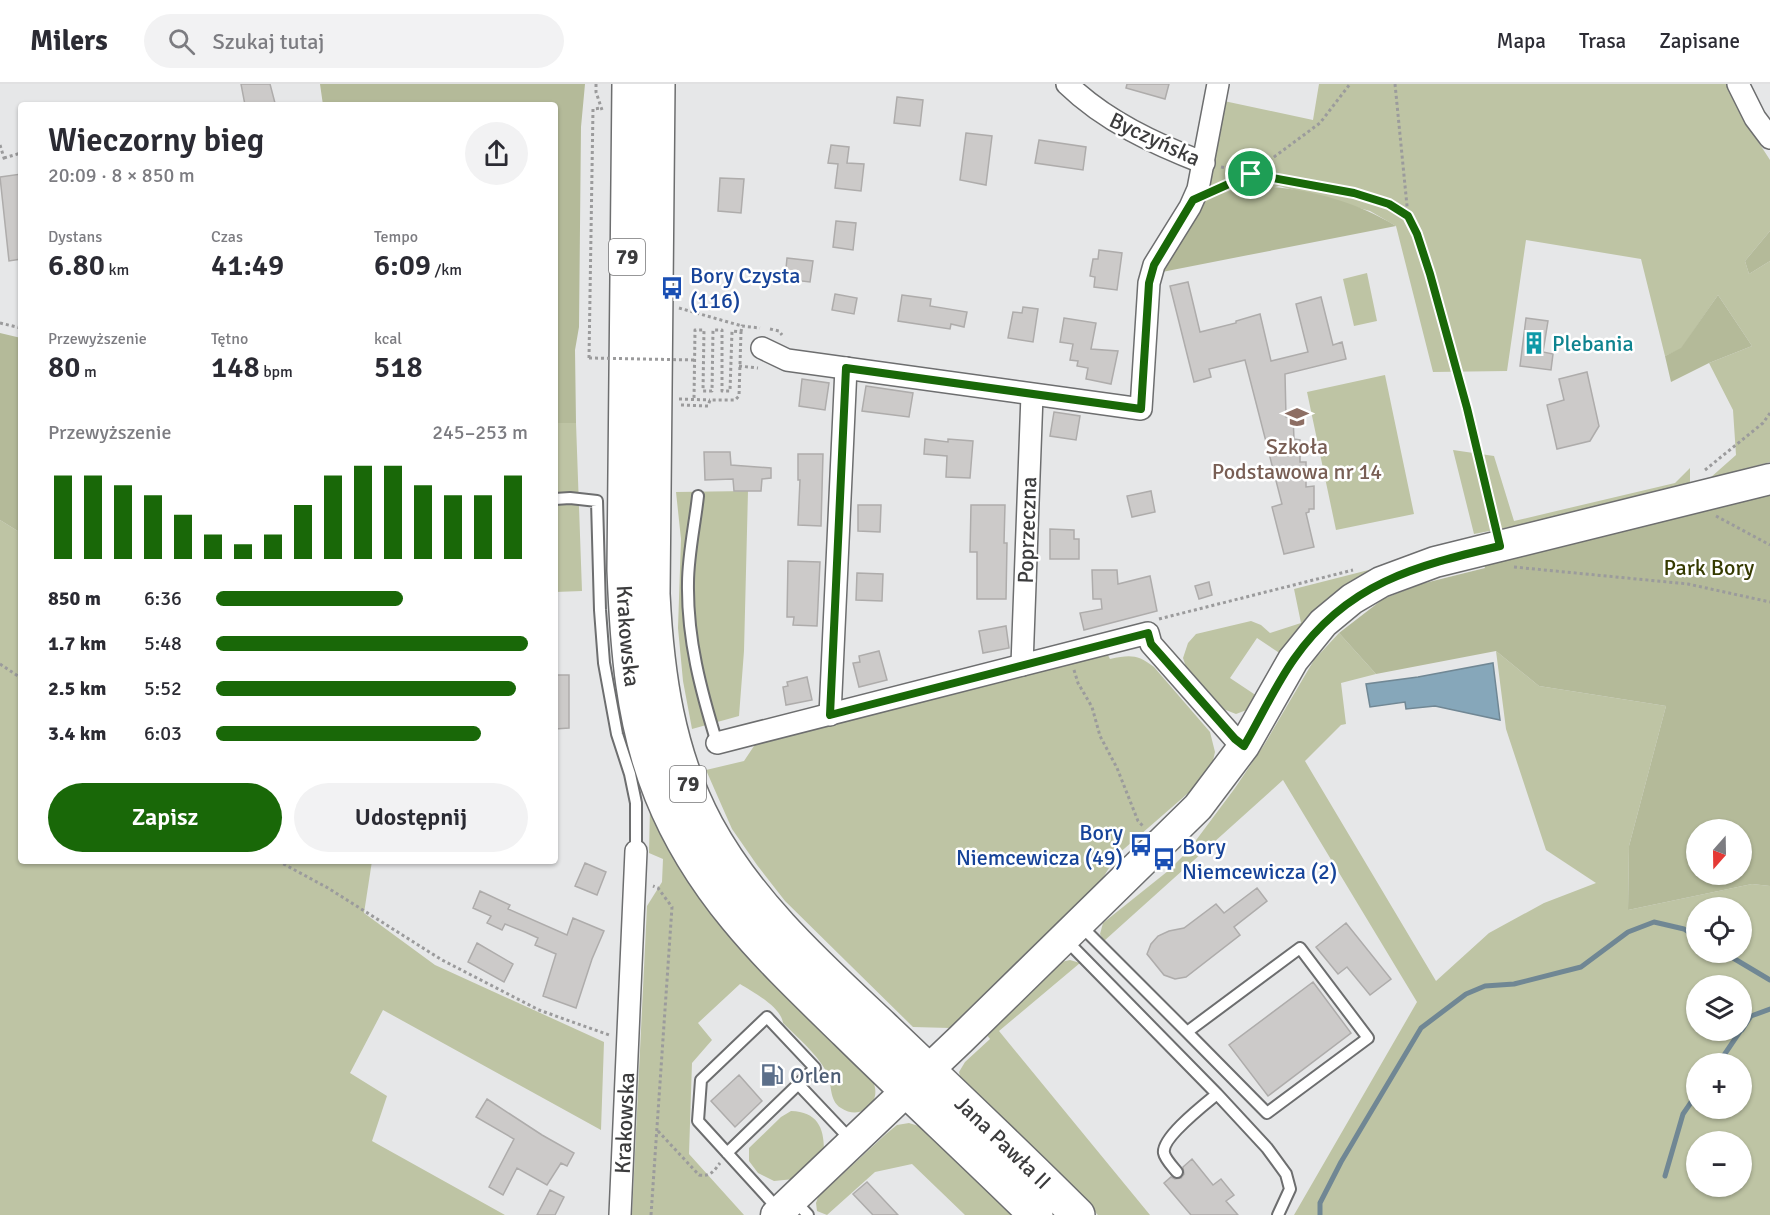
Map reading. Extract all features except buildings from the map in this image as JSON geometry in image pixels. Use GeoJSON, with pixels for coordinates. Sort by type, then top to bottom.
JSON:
{"type":"FeatureCollection","features":[{"type":"Feature","properties":{"kind":"main road","name":"Krakowska"},"geometry":{"type":"LineString","coordinates":[[629,84],[624,570],[626,629],[633,690],[643,739],[661,793],[675,825],[726,908],[783,971],[918,1081]]}},
{"type":"Feature","properties":{"kind":"main road","name":"Krakowska"},"geometry":{"type":"LineString","coordinates":[[658,84],[653,594],[655,641],[662,692],[675,747],[692,795],[727,861],[759,903],[807,954],[918,1081]]}},
{"type":"Feature","properties":{"kind":"main road","name":"Jana Pawła II"},"geometry":{"type":"LineString","coordinates":[[918,1081],[1036,1215]]}},
{"type":"Feature","properties":{"kind":"main road","name":"Jana Pawła II"},"geometry":{"type":"LineString","coordinates":[[918,1081],[1078,1215]]}},
{"type":"Feature","properties":{"kind":"street","name":"Byczyńska"},"geometry":{"type":"LineString","coordinates":[[1067,84],[1100,112],[1166,148],[1204,163]]}},
{"type":"Feature","properties":{"kind":"street"},"geometry":{"type":"LineString","coordinates":[[762,348],[787,360],[1141,409],[1149,283],[1154,265],[1198,189],[1218,84]]}},
{"type":"Feature","properties":{"kind":"street"},"geometry":{"type":"LineString","coordinates":[[1738,84],[1755,118],[1770,138]]}},
{"type":"Feature","properties":{"kind":"street"},"geometry":{"type":"LineString","coordinates":[[830,715],[846,368]]}},
{"type":"Feature","properties":{"kind":"street","name":"Poprzeczna"},"geometry":{"type":"LineString","coordinates":[[1022,664],[1032,395]]}},
{"type":"Feature","properties":{"kind":"street"},"geometry":{"type":"LineString","coordinates":[[789,1210],[853,1142],[1198,807],[1244,746],[1293,660],[1315,632],[1341,607],[1360,593],[1398,575],[1435,562],[1507,556],[1697,487],[1770,479]]}},
{"type":"Feature","properties":{"kind":"street"},"geometry":{"type":"LineString","coordinates":[[717,743],[1148,633],[1151,644],[1235,739],[1244,746]]}},
{"type":"Feature","properties":{"kind":"street","name":"Krakowska"},"geometry":{"type":"LineString","coordinates":[[620,1215],[636,852]]}},
{"type":"Feature","properties":{"kind":"lane"},"geometry":{"type":"LineString","coordinates":[[698,496],[687,581],[689,615],[697,672],[717,743]]}},
{"type":"Feature","properties":{"kind":"lane"},"geometry":{"type":"LineString","coordinates":[[558,499],[597,501],[604,663],[617,734],[630,774],[636,803],[636,852]]}},
{"type":"Feature","properties":{"kind":"lane"},"geometry":{"type":"LineString","coordinates":[[1071,931],[1187,1032],[1267,1113],[1368,1038],[1300,948],[1187,1032]]}},
{"type":"Feature","properties":{"kind":"lane"},"geometry":{"type":"LineString","coordinates":[[1071,931],[1267,1148],[1286,1174],[1290,1188],[1278,1215]]}},
{"type":"Feature","properties":{"kind":"lane"},"geometry":{"type":"LineString","coordinates":[[727,1154],[815,1068],[768,1017],[701,1080],[698,1121],[727,1154],[789,1210]]}},
{"type":"Feature","properties":{"kind":"lane"},"geometry":{"type":"LineString","coordinates":[[798,1084],[853,1142]]}},
{"type":"Feature","properties":{"kind":"lane"},"geometry":{"type":"LineString","coordinates":[[1177,1172],[1164,1154],[1164,1145],[1170,1136],[1217,1094]]}},
{"type":"Feature","properties":{"kind":"path"},"geometry":{"type":"LineString","coordinates":[[596,84],[596,92],[602,108],[593,109],[589,358],[695,360]]}},
{"type":"Feature","properties":{"kind":"path"},"geometry":{"type":"LineString","coordinates":[[1193,200],[1251,174],[1320,123],[1350,84]]}},
{"type":"Feature","properties":{"kind":"path"},"geometry":{"type":"LineString","coordinates":[[1395,84],[1408,216],[1417,234],[1430,274],[1507,556],[1688,584],[1770,602]]}},
{"type":"Feature","properties":{"kind":"path"},"geometry":{"type":"LineString","coordinates":[[0,145],[2,158],[18,154]]}},
{"type":"Feature","properties":{"kind":"path","name":"Byczyńska"},"geometry":{"type":"LineString","coordinates":[[1204,163],[1354,193],[1389,204],[1408,216]]}},
{"type":"Feature","properties":{"kind":"path"},"geometry":{"type":"LineString","coordinates":[[677,308],[742,326]]}},
{"type":"Feature","properties":{"kind":"path"},"geometry":{"type":"LineString","coordinates":[[0,323],[18,326]]}},
{"type":"Feature","properties":{"kind":"path"},"geometry":{"type":"LineString","coordinates":[[683,399],[735,400],[739,396],[741,332],[732,331],[730,391],[722,391],[723,330],[713,330],[712,391],[703,391],[704,330],[695,330],[694,399]]}},
{"type":"Feature","properties":{"kind":"path"},"geometry":{"type":"LineString","coordinates":[[673,405],[708,406],[710,400]]}},
{"type":"Feature","properties":{"kind":"path"},"geometry":{"type":"LineString","coordinates":[[1770,413],[1763,423],[1705,470],[1697,487],[1708,512],[1770,545]]}},
{"type":"Feature","properties":{"kind":"path"},"geometry":{"type":"LineString","coordinates":[[1069,653],[1078,683],[1092,707],[1100,736],[1117,768],[1138,821],[1147,830]]}},
{"type":"Feature","properties":{"kind":"path"},"geometry":{"type":"LineString","coordinates":[[0,664],[18,676]]}},
{"type":"Feature","properties":{"kind":"path"},"geometry":{"type":"LineString","coordinates":[[283,864],[327,888],[442,960],[539,1010],[628,1040]]}},
{"type":"Feature","properties":{"kind":"path"},"geometry":{"type":"LineString","coordinates":[[635,877],[658,888],[672,907],[651,1215]]}},
{"type":"Feature","properties":{"kind":"path"},"geometry":{"type":"LineString","coordinates":[[657,1129],[699,1174],[705,1176],[713,1172],[727,1154]]}},
{"type":"Feature","properties":{"kind":"green space"},"geometry":{"type":"Polygon","coordinates":[[[320,84],[585,84],[581,127],[579,327],[575,350],[576,423],[558,423],[558,102],[323,102],[320,84]]]}},
{"type":"Feature","properties":{"kind":"green space"},"geometry":{"type":"Polygon","coordinates":[[[1319,84],[1727,84],[1748,126],[1770,160],[1770,231],[1745,261],[1749,274],[1770,261],[1770,462],[1710,478],[1736,455],[1733,410],[1709,363],[1752,346],[1718,295],[1681,349],[1665,356],[1641,259],[1526,240],[1507,371],[1433,372],[1396,226],[1370,211],[1279,186],[1198,206],[1224,101],[1313,120],[1319,84]]]}},
{"type":"Feature","properties":{"kind":"green space"},"geometry":{"type":"Polygon","coordinates":[[[1249,186],[1287,189],[1326,196],[1362,209],[1396,226],[1157,273],[1198,206],[1218,195],[1249,186]]]}},
{"type":"Feature","properties":{"kind":"green space"},"geometry":{"type":"Polygon","coordinates":[[[1770,231],[1770,261],[1749,274],[1745,261],[1770,231]]]}},
{"type":"Feature","properties":{"kind":"green space"},"geometry":{"type":"Polygon","coordinates":[[[1367,273],[1377,321],[1354,326],[1343,279],[1367,273]]]}},
{"type":"Feature","properties":{"kind":"green space"},"geometry":{"type":"Polygon","coordinates":[[[1718,295],[1752,346],[1709,363],[1671,382],[1665,356],[1681,348],[1718,295]]]}},
{"type":"Feature","properties":{"kind":"green space"},"geometry":{"type":"Polygon","coordinates":[[[0,333],[18,337],[18,531],[0,520],[0,333]]]}},
{"type":"Feature","properties":{"kind":"green space"},"geometry":{"type":"Polygon","coordinates":[[[1385,375],[1414,514],[1336,530],[1307,392],[1385,375]]]}},
{"type":"Feature","properties":{"kind":"green space"},"geometry":{"type":"Polygon","coordinates":[[[558,423],[576,423],[582,591],[558,592],[558,423]]]}},
{"type":"Feature","properties":{"kind":"green space"},"geometry":{"type":"Polygon","coordinates":[[[1453,450],[1494,456],[1514,521],[1675,483],[1690,468],[1690,483],[1474,534],[1453,450]]]}},
{"type":"Feature","properties":{"kind":"green space","name":"Park Bory"},"geometry":{"type":"Polygon","coordinates":[[[1770,488],[1770,886],[1752,884],[1752,819],[1686,819],[1686,885],[1747,885],[1628,910],[1629,846],[1666,706],[1539,686],[1496,651],[1376,674],[1339,633],[1383,599],[1421,584],[1485,568],[1482,559],[1770,488]]]}},
{"type":"Feature","properties":{"kind":"green space"},"geometry":{"type":"Polygon","coordinates":[[[748,491],[744,651],[739,716],[692,729],[683,681],[678,628],[681,539],[676,492],[748,491]]]}},
{"type":"Feature","properties":{"kind":"green space"},"geometry":{"type":"Polygon","coordinates":[[[0,520],[18,531],[18,864],[372,864],[364,913],[435,965],[604,1042],[601,1130],[383,1010],[350,1073],[387,1096],[372,1141],[505,1215],[0,1215],[0,520]]]}},
{"type":"Feature","properties":{"kind":"green space"},"geometry":{"type":"Polygon","coordinates":[[[1400,562],[1284,656],[1257,638],[1230,678],[1257,696],[1252,708],[1236,714],[1218,707],[1187,670],[1183,658],[1188,643],[1196,634],[1251,621],[1261,625],[1270,633],[1301,623],[1294,589],[1400,562]]]}},
{"type":"Feature","properties":{"kind":"green space"},"geometry":{"type":"Polygon","coordinates":[[[1339,633],[1376,674],[1341,683],[1346,724],[1341,725],[1305,761],[1436,981],[1489,933],[1544,903],[1596,883],[1546,850],[1506,729],[1496,651],[1539,686],[1666,706],[1629,846],[1628,910],[1686,898],[1686,963],[1752,963],[1752,897],[1690,897],[1752,884],[1770,886],[1770,1215],[1294,1215],[1417,1002],[1283,780],[1104,941],[1100,934],[1103,923],[1168,871],[1188,851],[1264,745],[1314,660],[1339,633]]]}},
{"type":"Feature","properties":{"kind":"green space"},"geometry":{"type":"Polygon","coordinates":[[[1107,653],[1110,659],[1133,657],[1154,667],[1210,732],[1215,752],[1212,765],[1202,781],[1117,855],[1101,881],[950,1028],[913,1027],[785,901],[732,829],[706,770],[744,761],[756,743],[1107,653]]]}},
{"type":"Feature","properties":{"kind":"green space"},"geometry":{"type":"Polygon","coordinates":[[[650,807],[860,1060],[858,1068],[874,1084],[874,1098],[872,1104],[867,1108],[855,1113],[841,1108],[834,1101],[828,1076],[817,1058],[783,1023],[772,1006],[740,984],[698,1023],[712,1040],[692,1063],[689,1154],[744,1215],[632,1215],[647,906],[662,882],[663,859],[649,853],[650,807]]]}},
{"type":"Feature","properties":{"kind":"green space"},"geometry":{"type":"Polygon","coordinates":[[[1070,960],[1080,963],[999,1031],[1150,1215],[1098,1215],[962,1085],[959,1072],[965,1062],[990,1039],[987,1035],[1061,962],[1070,960]]]}},
{"type":"Feature","properties":{"kind":"green space"},"geometry":{"type":"Polygon","coordinates":[[[791,1111],[807,1114],[817,1122],[822,1134],[824,1150],[794,1179],[774,1181],[758,1173],[749,1161],[749,1148],[781,1117],[791,1111]]]}},
{"type":"Feature","properties":{"kind":"green space"},"geometry":{"type":"Polygon","coordinates":[[[909,1123],[925,1128],[1016,1215],[965,1215],[912,1164],[875,1172],[827,1215],[817,1211],[818,1197],[897,1125],[909,1123]]]}},
{"type":"Feature","properties":{"kind":"water"},"geometry":{"type":"Polygon","coordinates":[[[1493,663],[1500,720],[1435,706],[1406,709],[1405,702],[1370,707],[1366,684],[1493,663]]]}},
{"type":"Feature","properties":{"kind":"waterway"},"geometry":{"type":"LineString","coordinates":[[1320,1215],[1320,1203],[1341,1162],[1421,1028],[1466,994],[1485,986],[1514,984],[1581,967],[1628,932],[1654,922],[1686,930]]}},
{"type":"Feature","properties":{"kind":"waterway"},"geometry":{"type":"LineString","coordinates":[[1741,963],[1770,980]]}},
{"type":"Feature","properties":{"kind":"waterway"},"geometry":{"type":"LineString","coordinates":[[1752,1016],[1770,1009]]}},
{"type":"Feature","properties":{"kind":"waterway"},"geometry":{"type":"LineString","coordinates":[[1725,1053],[1734,1041]]}},
{"type":"Feature","properties":{"kind":"waterway"},"geometry":{"type":"LineString","coordinates":[[1665,1176],[1686,1110]]}},
{"type":"Feature","properties":{"kind":"place","name":"Bory Czysta (116)"},"geometry":{"type":"Point","coordinates":[672,288]}},
{"type":"Feature","properties":{"kind":"place","name":"Plebania"},"geometry":{"type":"Point","coordinates":[1534,343]}},
{"type":"Feature","properties":{"kind":"place","name":"Szkoła Podstawowa nr 14"},"geometry":{"type":"Point","coordinates":[1297,417]}},
{"type":"Feature","properties":{"kind":"place","name":"Bory Niemcewicza (49)"},"geometry":{"type":"Point","coordinates":[1141,845]}},
{"type":"Feature","properties":{"kind":"place","name":"Bory Niemcewicza (2)"},"geometry":{"type":"Point","coordinates":[1164,859]}},
{"type":"Feature","properties":{"kind":"place","name":"Orlen"},"geometry":{"type":"Point","coordinates":[772,1075]}},
{"type":"Feature","properties":{"kind":"route"},"geometry":{"type":"LineString","coordinates":[[1251,174],[1354,193],[1389,204],[1408,216],[1417,234],[1430,274],[1467,408],[1500,546],[1435,562],[1398,575],[1360,593],[1341,607],[1323,623],[1293,660],[1244,746],[1235,739],[1151,644],[1148,633],[830,715],[846,368],[1141,409],[1149,283],[1154,265],[1193,200],[1251,174]]}}]}
